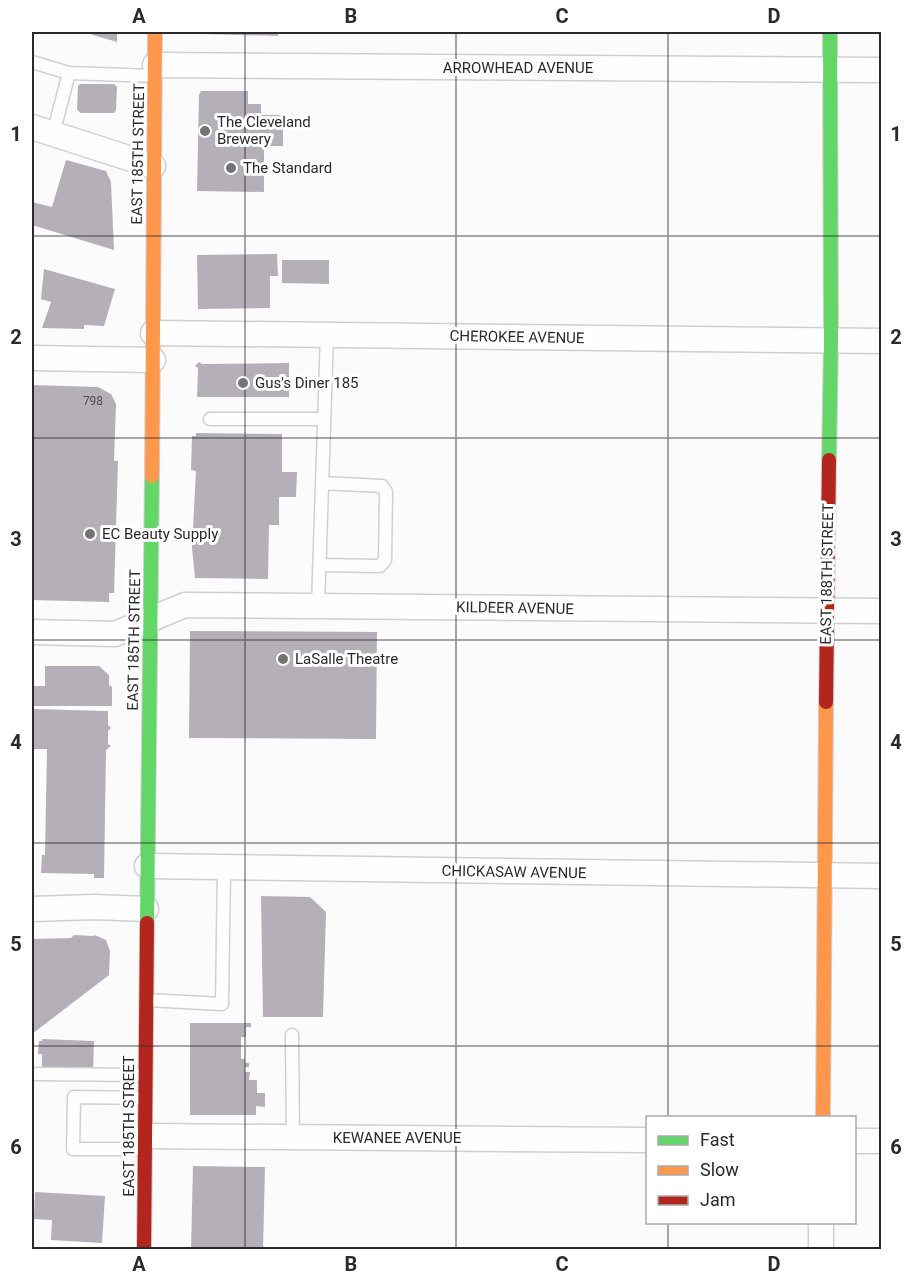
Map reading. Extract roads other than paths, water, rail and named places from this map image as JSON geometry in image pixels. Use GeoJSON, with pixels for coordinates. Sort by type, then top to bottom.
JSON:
{"type":"FeatureCollection","features":[{"type":"Feature","properties":{"kind":"street","name":"EAST 185TH STREET"},"geometry":{"type":"LineString","coordinates":[[144,1250],[155,32]]}},
{"type":"Feature","properties":{"kind":"street","name":"EAST 188TH STREET"},"geometry":{"type":"LineString","coordinates":[[823,1116],[831,340],[830,32]]}},
{"type":"Feature","properties":{"kind":"street","name":"ARROWHEAD AVENUE"},"geometry":{"type":"LineString","coordinates":[[155,71],[882,70]]}},
{"type":"Feature","properties":{"kind":"street"},"geometry":{"type":"LineString","coordinates":[[42,131],[153,166]]}},
{"type":"Feature","properties":{"kind":"street","name":"CHEROKEE AVENUE"},"geometry":{"type":"LineString","coordinates":[[153,333],[882,341]]}},
{"type":"Feature","properties":{"kind":"street"},"geometry":{"type":"LineString","coordinates":[[32,358],[153,360]]}},
{"type":"Feature","properties":{"kind":"street","name":"KILDEER AVENUE"},"geometry":{"type":"LineString","coordinates":[[32,632],[116,634],[185,605],[882,611]]}},
{"type":"Feature","properties":{"kind":"street","name":"CHICKASAW AVENUE"},"geometry":{"type":"LineString","coordinates":[[147,866],[882,876]]}},
{"type":"Feature","properties":{"kind":"street"},"geometry":{"type":"LineString","coordinates":[[32,909],[95,907],[146,909]]}},
{"type":"Feature","properties":{"kind":"street","name":"KEWANEE AVENUE"},"geometry":{"type":"LineString","coordinates":[[146,1143],[293,1137],[646,1140]]}},
{"type":"Feature","properties":{"kind":"street"},"geometry":{"type":"LineString","coordinates":[[856,1141],[882,1141]]}},
{"type":"Feature","properties":{"kind":"street"},"geometry":{"type":"LineString","coordinates":[[821,1224],[821,1250]]}},
{"type":"Feature","properties":{"kind":"lane"},"geometry":{"type":"LineString","coordinates":[[32,62],[69,73],[155,71]]}},
{"type":"Feature","properties":{"kind":"lane"},"geometry":{"type":"LineString","coordinates":[[42,131],[69,73]]}},
{"type":"Feature","properties":{"kind":"lane"},"geometry":{"type":"LineString","coordinates":[[318,606],[327,335]]}},
{"type":"Feature","properties":{"kind":"lane"},"geometry":{"type":"LineString","coordinates":[[210,419],[324,419]]}},
{"type":"Feature","properties":{"kind":"lane"},"geometry":{"type":"LineString","coordinates":[[319,565],[380,566],[386,560],[386,492],[382,486],[322,483]]}},
{"type":"Feature","properties":{"kind":"lane"},"geometry":{"type":"LineString","coordinates":[[146,1000],[222,1004],[224,867]]}},
{"type":"Feature","properties":{"kind":"lane"},"geometry":{"type":"LineString","coordinates":[[292,1035],[293,1137]]}},
{"type":"Feature","properties":{"kind":"lane"},"geometry":{"type":"LineString","coordinates":[[36,1074],[146,1075]]}},
{"type":"Feature","properties":{"kind":"lane"},"geometry":{"type":"LineString","coordinates":[[146,1098],[74,1097],[73,1149],[146,1143]]}},
{"type":"Feature","properties":{"kind":"place","name":"The Cleveland Brewery"},"geometry":{"type":"Point","coordinates":[205,131]}},
{"type":"Feature","properties":{"kind":"place","name":"The Standard"},"geometry":{"type":"Point","coordinates":[231,168]}},
{"type":"Feature","properties":{"kind":"place","name":"Gus's Diner 185"},"geometry":{"type":"Point","coordinates":[243,383]}},
{"type":"Feature","properties":{"kind":"place","name":"EC Beauty Supply"},"geometry":{"type":"Point","coordinates":[90,534]}},
{"type":"Feature","properties":{"kind":"place","name":"LaSalle Theatre"},"geometry":{"type":"Point","coordinates":[283,659]}}]}
